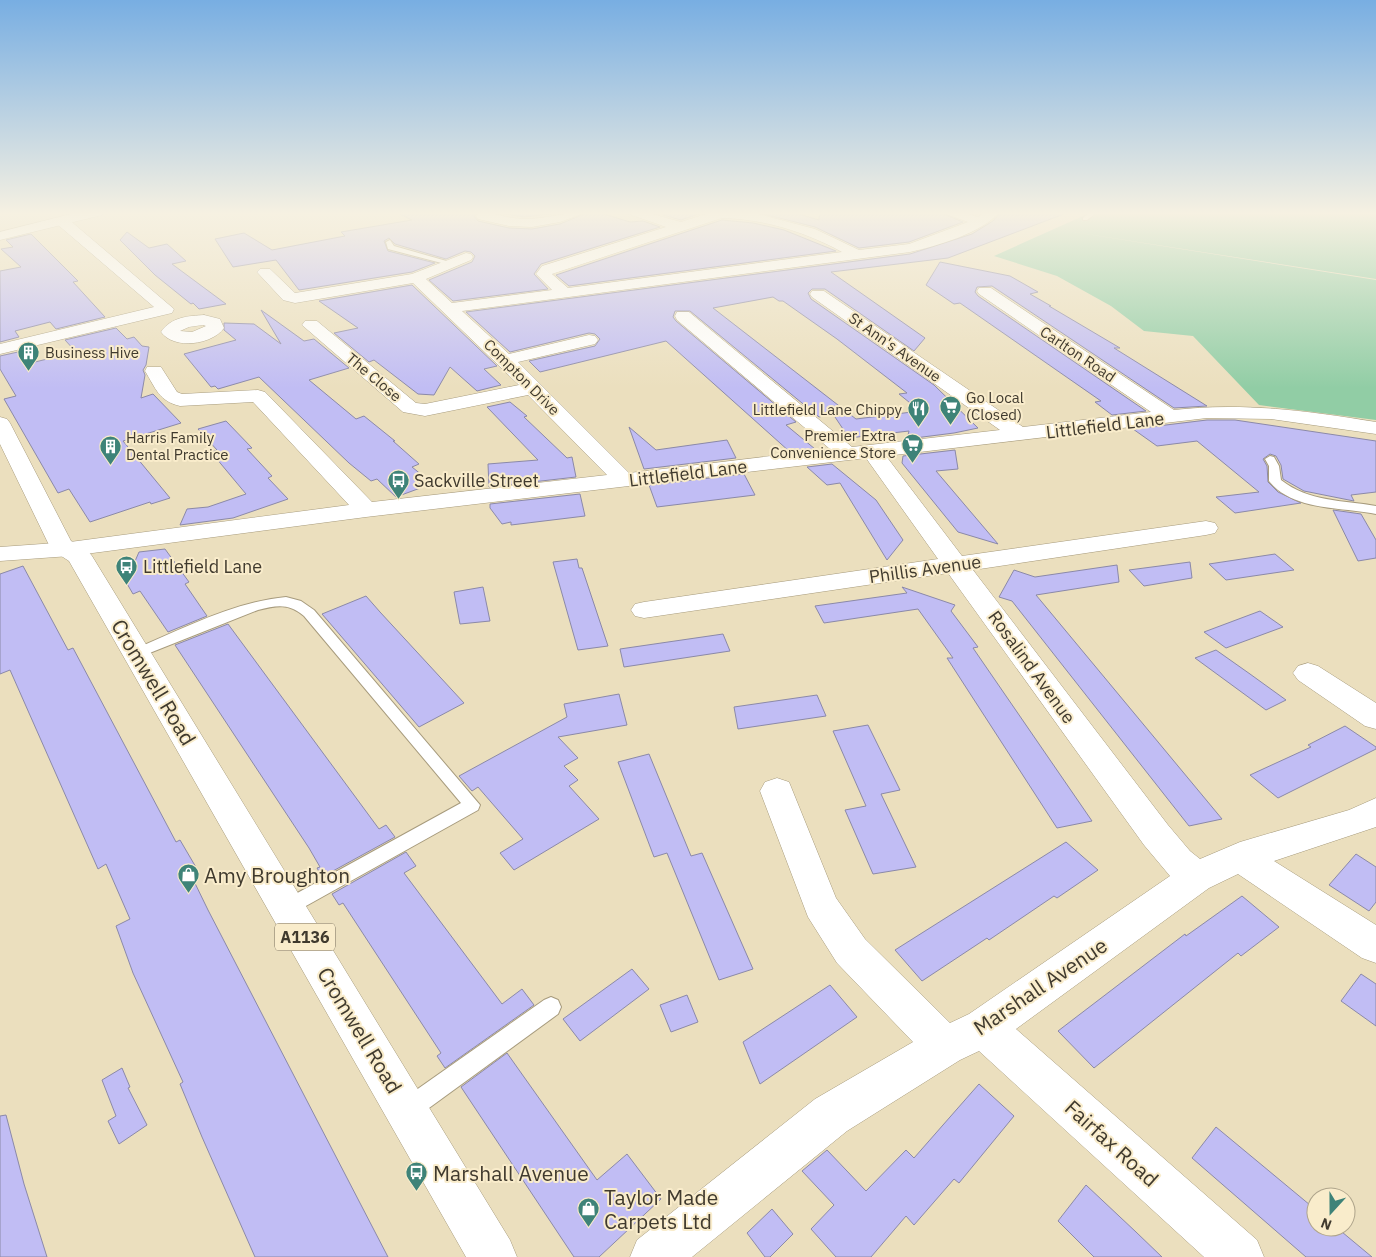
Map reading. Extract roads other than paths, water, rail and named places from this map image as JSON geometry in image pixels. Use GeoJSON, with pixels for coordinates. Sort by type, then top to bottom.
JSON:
{"type":"FeatureCollection","features":[{"type":"Feature","properties":{"kind":"street"},"geometry":{"type":"LineString","coordinates":[[120,271],[184,323]]}},
{"type":"Feature","properties":{"kind":"street"},"geometry":{"type":"LineString","coordinates":[[265,272],[289,297],[295,298],[416,278],[434,271]]}},
{"type":"Feature","properties":{"kind":"street"},"geometry":{"type":"LineString","coordinates":[[545,271],[545,276],[565,293]]}},
{"type":"Feature","properties":{"kind":"street"},"geometry":{"type":"LineString","coordinates":[[450,308],[737,271]]}},
{"type":"Feature","properties":{"kind":"street","name":"Compton Drive"},"geometry":{"type":"LineString","coordinates":[[416,278],[505,360],[624,480]]}},
{"type":"Feature","properties":{"kind":"street","name":"Carlton Road"},"geometry":{"type":"LineString","coordinates":[[985,291],[1171,417]]}},
{"type":"Feature","properties":{"kind":"street","name":"St Ann's Avenue"},"geometry":{"type":"LineString","coordinates":[[818,294],[1021,435]]}},
{"type":"Feature","properties":{"kind":"street"},"geometry":{"type":"LineString","coordinates":[[0,349],[166,310]]}},
{"type":"Feature","properties":{"kind":"street","name":"Rosalind Avenue"},"geometry":{"type":"LineString","coordinates":[[683,316],[860,453],[956,564],[1156,835],[1177,861],[1196,877]]}},
{"type":"Feature","properties":{"kind":"street","name":"The Close"},"geometry":{"type":"LineString","coordinates":[[311,325],[410,408],[425,410],[533,388]]}},
{"type":"Feature","properties":{"kind":"street"},"geometry":{"type":"LineString","coordinates":[[505,360],[589,340]]}},
{"type":"Feature","properties":{"kind":"street"},"geometry":{"type":"LineString","coordinates":[[154,371],[170,396],[180,400],[263,394],[366,510]]}},
{"type":"Feature","properties":{"kind":"street","name":"Littlefield Lane"},"geometry":{"type":"LineString","coordinates":[[0,554],[70,549],[366,510],[1207,412],[1251,411],[1376,428]]}},
{"type":"Feature","properties":{"kind":"street","name":"A1136"},"geometry":{"type":"LineString","coordinates":[[0,423],[61,545],[70,549]]}},
{"type":"Feature","properties":{"kind":"street","name":"Phillis Avenue"},"geometry":{"type":"LineString","coordinates":[[644,610],[1206,528]]}},
{"type":"Feature","properties":{"kind":"street","name":"Cromwell Road"},"geometry":{"type":"LineString","coordinates":[[70,549],[79,556],[137,653],[493,1257]]}},
{"type":"Feature","properties":{"kind":"street"},"geometry":{"type":"LineString","coordinates":[[1308,673],[1376,718]]}},
{"type":"Feature","properties":{"kind":"street"},"geometry":{"type":"LineString","coordinates":[[777,791],[822,906],[851,951],[945,1046]]}},
{"type":"Feature","properties":{"kind":"street","name":"Marshall Avenue"},"geometry":{"type":"LineString","coordinates":[[654,1257],[830,1116],[945,1046],[984,1028],[1196,877],[1240,857],[1360,820],[1376,811]]}},
{"type":"Feature","properties":{"kind":"street"},"geometry":{"type":"LineString","coordinates":[[1240,857],[1376,946]]}},
{"type":"Feature","properties":{"kind":"street","name":"Fairfax Road"},"geometry":{"type":"LineString","coordinates":[[984,1028],[1240,1257]]}},
{"type":"Feature","properties":{"kind":"lane"},"geometry":{"type":"LineString","coordinates":[[1270,459],[1274,466],[1275,481],[1286,492],[1312,501],[1376,510]]}},
{"type":"Feature","properties":{"kind":"lane"},"geometry":{"type":"LineString","coordinates":[[137,653],[258,607],[285,601],[298,603],[310,613],[472,805],[288,908]]}},
{"type":"Feature","properties":{"kind":"lane"},"geometry":{"type":"LineString","coordinates":[[407,1110],[551,1007]]}},
{"type":"Feature","properties":{"kind":"place","name":"Business Hive"},"geometry":{"type":"Point","coordinates":[29,371]}},
{"type":"Feature","properties":{"kind":"place","name":"Go Local (Closed)"},"geometry":{"type":"Point","coordinates":[950,425]}},
{"type":"Feature","properties":{"kind":"place","name":"Littlefield Lane Chippy"},"geometry":{"type":"Point","coordinates":[918,428]}},
{"type":"Feature","properties":{"kind":"place","name":"Premier Extra Convenience Store"},"geometry":{"type":"Point","coordinates":[912,463]}},
{"type":"Feature","properties":{"kind":"place","name":"Harris Family Dental Practice"},"geometry":{"type":"Point","coordinates":[110,465]}},
{"type":"Feature","properties":{"kind":"place","name":"Sackville Street"},"geometry":{"type":"Point","coordinates":[398,499]}},
{"type":"Feature","properties":{"kind":"place","name":"Littlefield Lane"},"geometry":{"type":"Point","coordinates":[127,585]}},
{"type":"Feature","properties":{"kind":"place","name":"Amy Broughton"},"geometry":{"type":"Point","coordinates":[188,894]}},
{"type":"Feature","properties":{"kind":"place","name":"Marshall Avenue"},"geometry":{"type":"Point","coordinates":[417,1192]}},
{"type":"Feature","properties":{"kind":"place","name":"Taylor Made Carpets Ltd"},"geometry":{"type":"Point","coordinates":[588,1228]}}]}
